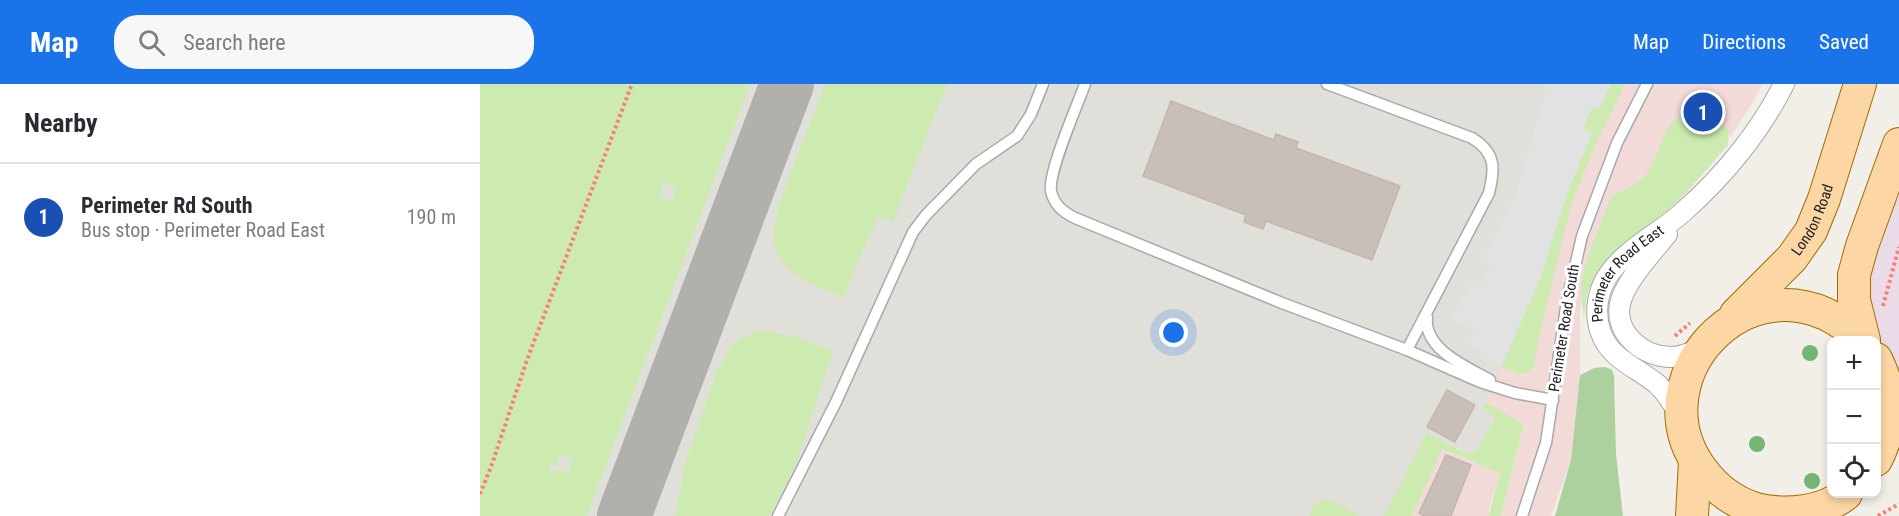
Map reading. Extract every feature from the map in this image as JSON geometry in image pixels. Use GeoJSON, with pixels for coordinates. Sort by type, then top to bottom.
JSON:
{"type":"FeatureCollection","features":[{"type":"Feature","properties":{"kind":"main road","name":"London Road"},"geometry":{"type":"LineString","coordinates":[[1708,330],[1792,258],[1811,231],[1824,199],[1860,84]]}},
{"type":"Feature","properties":{"kind":"main road"},"geometry":{"type":"LineString","coordinates":[[1862,336],[1854,300],[1854,275],[1862,246],[1899,144]]}},
{"type":"Feature","properties":{"kind":"main road"},"geometry":{"type":"LineString","coordinates":[[1826,506],[1798,513],[1776,514],[1743,505],[1728,496],[1711,483],[1695,461],[1687,443],[1682,404],[1687,380],[1708,330],[1754,309],[1787,305],[1812,309],[1839,321],[1858,336]]}},
{"type":"Feature","properties":{"kind":"main road"},"geometry":{"type":"LineString","coordinates":[[1881,370],[1890,405],[1888,425],[1881,451]]}},
{"type":"Feature","properties":{"kind":"main road"},"geometry":{"type":"LineString","coordinates":[[1692,516],[1695,461]]}},
{"type":"Feature","properties":{"kind":"street","name":"Perimeter Road East"},"geometry":{"type":"LineString","coordinates":[[1708,330],[1692,353],[1672,357],[1661,356],[1647,350],[1633,341],[1621,324],[1619,312],[1625,291],[1683,213],[1743,148],[1765,118],[1784,84]]}},
{"type":"Feature","properties":{"kind":"street","name":"Perimeter Road East"},"geometry":{"type":"LineString","coordinates":[[1683,213],[1613,268],[1600,290],[1597,306],[1599,327],[1606,345],[1662,389],[1673,402],[1683,423]]}},
{"type":"Feature","properties":{"kind":"lane"},"geometry":{"type":"LineString","coordinates":[[778,516],[836,402],[913,232],[926,215],[976,164],[1017,136],[1031,114],[1043,84]]}},
{"type":"Feature","properties":{"kind":"lane"},"geometry":{"type":"LineString","coordinates":[[1085,84],[1052,177],[1052,195],[1062,210],[1075,218],[1282,303],[1407,350],[1476,381],[1508,391],[1552,400]]}},
{"type":"Feature","properties":{"kind":"lane"},"geometry":{"type":"LineString","coordinates":[[1327,84],[1462,134],[1480,143],[1489,153],[1493,167],[1489,193],[1407,350]]}},
{"type":"Feature","properties":{"kind":"lane","name":"Perimeter Road South"},"geometry":{"type":"LineString","coordinates":[[1522,516],[1546,443],[1575,261],[1591,208],[1617,143],[1647,84]]}},
{"type":"Feature","properties":{"kind":"lane","name":"Perimeter Road South"},"geometry":{"type":"LineString","coordinates":[[1617,143],[1652,84]]}},
{"type":"Feature","properties":{"kind":"lane"},"geometry":{"type":"LineString","coordinates":[[1430,307],[1427,329],[1434,343],[1508,391]]}},
{"type":"Feature","properties":{"kind":"path"},"geometry":{"type":"LineString","coordinates":[[480,494],[527,360],[632,84]]}},
{"type":"Feature","properties":{"kind":"path"},"geometry":{"type":"LineString","coordinates":[[1881,313],[1899,247]]}},
{"type":"Feature","properties":{"kind":"path"},"geometry":{"type":"LineString","coordinates":[[1669,339],[1708,330]]}},
{"type":"Feature","properties":{"kind":"path"},"geometry":{"type":"LineString","coordinates":[[1878,516],[1899,504]]}},
{"type":"Feature","properties":{"kind":"shaded area"},"geometry":{"type":"Polygon","coordinates":[[[480,84],[1625,84],[1590,157],[1571,205],[1540,333],[1501,367],[1483,409],[1495,416],[1476,452],[1466,453],[1435,438],[1397,516],[480,516],[480,84]]]}},
{"type":"Feature","properties":{"kind":"shaded area"},"geometry":{"type":"Polygon","coordinates":[[[1548,84],[1611,84],[1599,109],[1593,106],[1583,128],[1592,133],[1566,196],[1540,279],[1501,367],[1478,355],[1480,351],[1468,344],[1475,331],[1451,319],[1473,280],[1481,284],[1491,265],[1483,259],[1516,195],[1548,84]]]}},
{"type":"Feature","properties":{"kind":"shaded area"},"geometry":{"type":"Polygon","coordinates":[[[1617,84],[1762,84],[1730,138],[1729,131],[1723,124],[1703,112],[1588,274],[1580,311],[1580,375],[1571,460],[1551,516],[1501,516],[1524,425],[1486,402],[1617,84]]]}},
{"type":"Feature","properties":{"kind":"shaded area"},"geometry":{"type":"Polygon","coordinates":[[[1899,144],[1899,396],[1881,367],[1881,336],[1864,336],[1862,246],[1899,144]]]}},
{"type":"Feature","properties":{"kind":"shaded area"},"geometry":{"type":"Polygon","coordinates":[[[1441,449],[1500,473],[1489,516],[1411,516],[1441,449]]]}},
{"type":"Feature","properties":{"kind":"green space"},"geometry":{"type":"Polygon","coordinates":[[[480,84],[750,84],[587,516],[480,516],[480,84]],[[664,183],[659,196],[672,201],[676,188],[664,183]],[[560,455],[556,466],[553,463],[548,468],[552,473],[557,469],[568,472],[573,460],[560,455]]]}},
{"type":"Feature","properties":{"kind":"green space"},"geometry":{"type":"Polygon","coordinates":[[[825,84],[947,84],[893,222],[878,216],[843,297],[814,285],[789,269],[780,258],[775,246],[774,231],[778,213],[776,211],[825,84]]]}},
{"type":"Feature","properties":{"kind":"green space"},"geometry":{"type":"Polygon","coordinates":[[[1611,84],[1625,84],[1596,143],[1571,205],[1534,366],[1528,372],[1519,374],[1501,367],[1540,279],[1566,196],[1591,133],[1583,129],[1593,106],[1599,108],[1611,84]]]}},
{"type":"Feature","properties":{"kind":"green space"},"geometry":{"type":"Polygon","coordinates":[[[1703,112],[1723,124],[1729,131],[1728,145],[1667,212],[1614,255],[1597,273],[1587,294],[1584,319],[1582,279],[1593,243],[1612,196],[1636,184],[1644,177],[1666,132],[1677,118],[1686,113],[1703,112]]]}},
{"type":"Feature","properties":{"kind":"green space"},"geometry":{"type":"Polygon","coordinates":[[[759,331],[787,336],[788,334],[833,351],[797,462],[769,516],[675,516],[685,464],[718,366],[720,367],[734,344],[745,336],[759,331]]]}},
{"type":"Feature","properties":{"kind":"green space"},"geometry":{"type":"Polygon","coordinates":[[[1605,367],[1612,370],[1614,376],[1616,454],[1623,516],[1555,516],[1571,460],[1580,375],[1594,368],[1605,367]]]}},
{"type":"Feature","properties":{"kind":"green space"},"geometry":{"type":"Polygon","coordinates":[[[1486,402],[1524,424],[1501,516],[1489,516],[1500,473],[1442,449],[1412,516],[1384,516],[1427,433],[1465,453],[1476,451],[1495,417],[1483,409],[1486,402]]]}},
{"type":"Feature","properties":{"kind":"green space"},"geometry":{"type":"Polygon","coordinates":[[[1326,499],[1334,501],[1359,516],[1309,516],[1316,503],[1326,499]]]}},
{"type":"Feature","properties":{"kind":"building"},"geometry":{"type":"Polygon","coordinates":[[[1171,101],[1274,140],[1276,134],[1298,142],[1296,148],[1400,186],[1372,260],[1266,221],[1263,229],[1244,222],[1246,215],[1143,176],[1171,101]]]}},
{"type":"Feature","properties":{"kind":"building"},"geometry":{"type":"Polygon","coordinates":[[[1447,390],[1475,405],[1455,442],[1427,427],[1447,390]]]}},
{"type":"Feature","properties":{"kind":"building"},"geometry":{"type":"Polygon","coordinates":[[[1446,455],[1471,465],[1451,516],[1424,516],[1419,513],[1446,455]]]}},
{"type":"Feature","properties":{"kind":"taxiway"},"geometry":{"type":"LineString","coordinates":[[624,516],[787,84]]}},
{"type":"Feature","properties":{"kind":"place","name":"Perimeter Rd South"},"geometry":{"type":"Point","coordinates":[1703,112]}}]}
